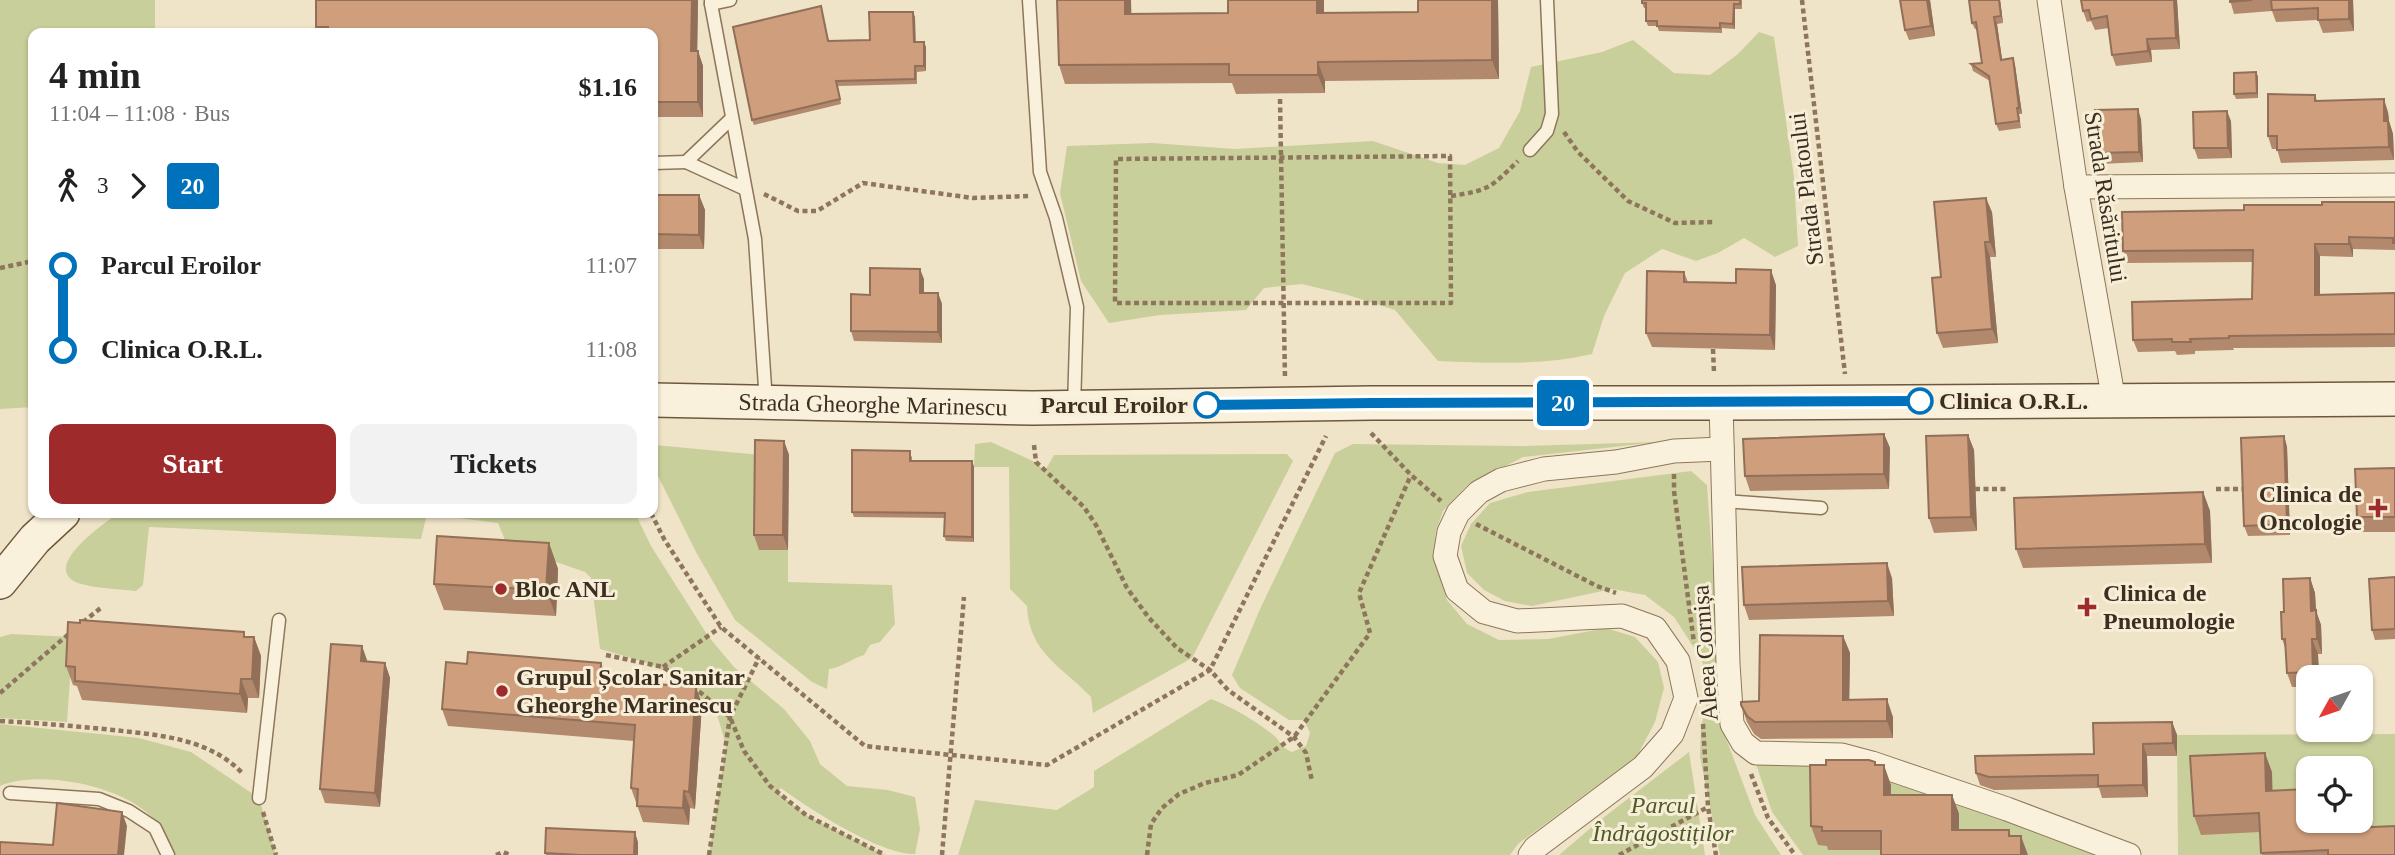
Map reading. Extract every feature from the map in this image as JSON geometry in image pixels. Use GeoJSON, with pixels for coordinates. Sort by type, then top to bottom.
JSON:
{"type":"FeatureCollection","features":[{"type":"Feature","properties":{"kind":"main road","name":"Strada Gheorghe Marinescu"},"geometry":{"type":"LineString","coordinates":[[658,400],[1074,407],[1372,403],[1718,388],[2114,401],[2395,399]]}},
{"type":"Feature","properties":{"kind":"main road"},"geometry":{"type":"LineString","coordinates":[[0,582],[35,540],[58,518]]}},
{"type":"Feature","properties":{"kind":"street","name":"Strada Răsăritului"},"geometry":{"type":"LineString","coordinates":[[2049,0],[2077,187],[2114,401]]}},
{"type":"Feature","properties":{"kind":"street"},"geometry":{"type":"LineString","coordinates":[[2077,187],[2395,185]]}},
{"type":"Feature","properties":{"kind":"street","name":"Aleea Cornișa"},"geometry":{"type":"LineString","coordinates":[[1718,388],[1732,724],[1743,743],[1756,753],[1842,755],[1872,763],[2007,809],[2129,855]]}},
{"type":"Feature","properties":{"kind":"street"},"geometry":{"type":"LineString","coordinates":[[1530,855],[1535,848],[1643,767],[1672,734],[1686,698],[1678,661],[1655,628],[1622,616],[1517,621],[1484,612],[1457,590],[1445,556],[1450,532],[1458,513],[1479,492],[1501,480],[1544,469],[1616,462],[1674,451],[1722,449]]}},
{"type":"Feature","properties":{"kind":"lane"},"geometry":{"type":"LineString","coordinates":[[730,0],[711,2],[755,239],[766,403]]}},
{"type":"Feature","properties":{"kind":"lane"},"geometry":{"type":"LineString","coordinates":[[1029,0],[1041,172],[1056,218],[1077,307],[1074,407]]}},
{"type":"Feature","properties":{"kind":"lane"},"geometry":{"type":"LineString","coordinates":[[1530,150],[1547,131],[1552,114],[1547,0]]}},
{"type":"Feature","properties":{"kind":"lane"},"geometry":{"type":"LineString","coordinates":[[686,162],[732,118]]}},
{"type":"Feature","properties":{"kind":"lane"},"geometry":{"type":"LineString","coordinates":[[658,163],[686,162],[745,187]]}},
{"type":"Feature","properties":{"kind":"lane"},"geometry":{"type":"LineString","coordinates":[[1724,502],[1821,508]]}},
{"type":"Feature","properties":{"kind":"lane"},"geometry":{"type":"LineString","coordinates":[[259,798],[279,620]]}},
{"type":"Feature","properties":{"kind":"lane"},"geometry":{"type":"LineString","coordinates":[[10,793],[99,799],[129,811],[155,828],[168,855]]}},
{"type":"Feature","properties":{"kind":"path","name":"Strada Platoului"},"geometry":{"type":"LineString","coordinates":[[1802,0],[1845,374]]}},
{"type":"Feature","properties":{"kind":"path"},"geometry":{"type":"LineString","coordinates":[[1280,99],[1285,379]]}},
{"type":"Feature","properties":{"kind":"path"},"geometry":{"type":"LineString","coordinates":[[1552,114],[1578,152],[1628,201],[1675,223],[1714,222]]}},
{"type":"Feature","properties":{"kind":"path"},"geometry":{"type":"LineString","coordinates":[[1451,196],[1479,192],[1494,186],[1530,150]]}},
{"type":"Feature","properties":{"kind":"path"},"geometry":{"type":"LineString","coordinates":[[1450,156],[1451,303],[1115,303],[1116,159],[1282,159],[1450,156]]}},
{"type":"Feature","properties":{"kind":"path"},"geometry":{"type":"LineString","coordinates":[[745,187],[798,211],[817,211],[863,183],[973,198],[1034,196]]}},
{"type":"Feature","properties":{"kind":"path"},"geometry":{"type":"LineString","coordinates":[[0,268],[28,262]]}},
{"type":"Feature","properties":{"kind":"path"},"geometry":{"type":"LineString","coordinates":[[1713,349],[1718,388]]}},
{"type":"Feature","properties":{"kind":"path"},"geometry":{"type":"LineString","coordinates":[[1371,433],[1411,475],[1448,507]]}},
{"type":"Feature","properties":{"kind":"path"},"geometry":{"type":"LineString","coordinates":[[654,518],[664,539],[721,627],[865,746],[1048,765],[1210,670],[1326,436]]}},
{"type":"Feature","properties":{"kind":"path"},"geometry":{"type":"LineString","coordinates":[[1034,445],[1035,462],[1084,507],[1127,588],[1149,618],[1177,648],[1210,670],[1228,690],[1294,737],[1306,753],[1312,781]]}},
{"type":"Feature","properties":{"kind":"path"},"geometry":{"type":"LineString","coordinates":[[1147,855],[1151,824],[1162,808],[1179,794],[1205,783],[1237,775],[1294,737],[1370,634],[1359,593],[1411,475]]}},
{"type":"Feature","properties":{"kind":"path"},"geometry":{"type":"LineString","coordinates":[[1975,489],[2009,489]]}},
{"type":"Feature","properties":{"kind":"path"},"geometry":{"type":"LineString","coordinates":[[2216,489],[2246,489]]}},
{"type":"Feature","properties":{"kind":"path"},"geometry":{"type":"LineString","coordinates":[[1674,491],[1696,654]]}},
{"type":"Feature","properties":{"kind":"path"},"geometry":{"type":"LineString","coordinates":[[1468,520],[1597,586],[1618,593]]}},
{"type":"Feature","properties":{"kind":"path"},"geometry":{"type":"LineString","coordinates":[[942,855],[964,597]]}},
{"type":"Feature","properties":{"kind":"path"},"geometry":{"type":"LineString","coordinates":[[0,693],[102,607]]}},
{"type":"Feature","properties":{"kind":"path"},"geometry":{"type":"LineString","coordinates":[[663,667],[721,627]]}},
{"type":"Feature","properties":{"kind":"path"},"geometry":{"type":"LineString","coordinates":[[606,655],[663,667],[701,693],[730,717],[744,751],[770,786],[806,815],[885,855]]}},
{"type":"Feature","properties":{"kind":"path"},"geometry":{"type":"LineString","coordinates":[[709,855],[730,717],[759,658]]}},
{"type":"Feature","properties":{"kind":"path"},"geometry":{"type":"LineString","coordinates":[[0,721],[71,725],[170,736],[191,742],[222,757],[247,778],[259,798],[276,855]]}},
{"type":"Feature","properties":{"kind":"path"},"geometry":{"type":"LineString","coordinates":[[1703,724],[1708,807],[1716,855]]}},
{"type":"Feature","properties":{"kind":"path"},"geometry":{"type":"LineString","coordinates":[[1750,771],[1768,818],[1795,855]]}},
{"type":"Feature","properties":{"kind":"path"},"geometry":{"type":"LineString","coordinates":[[1619,855],[1708,807]]}},
{"type":"Feature","properties":{"kind":"path"},"geometry":{"type":"LineString","coordinates":[[495,855],[503,852],[510,855]]}},
{"type":"Feature","properties":{"kind":"green space"},"geometry":{"type":"Polygon","coordinates":[[[0,0],[155,0],[155,28],[28,28],[28,407],[0,409],[0,0]]]}},
{"type":"Feature","properties":{"kind":"green space"},"geometry":{"type":"Polygon","coordinates":[[[1759,32],[1774,37],[1794,177],[1798,246],[1775,257],[1744,238],[1718,253],[1696,261],[1662,249],[1625,273],[1604,316],[1592,354],[1534,362],[1438,361],[1395,310],[1302,284],[1264,288],[1246,310],[1160,315],[1109,323],[1081,281],[1060,193],[1067,146],[1152,143],[1235,149],[1373,141],[1438,163],[1465,165],[1499,148],[1520,111],[1531,67],[1602,52],[1633,40],[1674,73],[1710,75],[1738,54],[1759,32]]]}},
{"type":"Feature","properties":{"kind":"green space"},"geometry":{"type":"Polygon","coordinates":[[[991,442],[1035,462],[1045,471],[1054,455],[1287,454],[1293,461],[1192,658],[1093,713],[1091,697],[1040,647],[1029,622],[1027,606],[1010,589],[1009,467],[974,467],[975,444],[991,442]]]}},
{"type":"Feature","properties":{"kind":"green space"},"geometry":{"type":"Polygon","coordinates":[[[1658,442],[1523,457],[1467,486],[1443,511],[1436,531],[1433,557],[1447,600],[1467,624],[1499,640],[1548,639],[1606,628],[1635,637],[1658,662],[1664,688],[1655,722],[1637,756],[1518,844],[1510,855],[958,855],[975,800],[1057,810],[1094,787],[1094,771],[1211,699],[1251,719],[1292,752],[1306,746],[1310,733],[1304,720],[1289,720],[1240,688],[1232,675],[1261,607],[1335,453],[1353,444],[1520,446],[1658,442]]]}},
{"type":"Feature","properties":{"kind":"green space"},"geometry":{"type":"Polygon","coordinates":[[[658,445],[761,455],[759,549],[788,550],[788,582],[892,585],[895,624],[880,642],[870,645],[864,655],[829,669],[827,689],[812,682],[735,620],[696,552],[658,476],[658,445]]]}},
{"type":"Feature","properties":{"kind":"green space"},"geometry":{"type":"Polygon","coordinates":[[[1691,471],[1707,485],[1719,720],[1755,815],[1781,855],[1720,855],[1700,757],[1708,676],[1700,657],[1674,617],[1645,595],[1612,589],[1532,606],[1505,601],[1484,590],[1467,573],[1461,546],[1471,524],[1490,503],[1528,492],[1691,471]]]}},
{"type":"Feature","properties":{"kind":"green space"},"geometry":{"type":"Polygon","coordinates":[[[112,518],[426,518],[421,539],[149,527],[143,585],[136,591],[93,586],[72,580],[66,572],[67,563],[72,553],[112,518]]]}},
{"type":"Feature","properties":{"kind":"green space"},"geometry":{"type":"Polygon","coordinates":[[[459,518],[637,518],[651,546],[708,636],[734,667],[784,709],[810,741],[820,764],[847,786],[888,790],[915,797],[920,829],[915,854],[884,847],[865,839],[781,788],[777,792],[806,815],[885,855],[709,855],[726,745],[716,711],[676,676],[645,662],[600,649],[591,578],[585,572],[507,545],[498,523],[459,518]]]}},
{"type":"Feature","properties":{"kind":"green space"},"geometry":{"type":"Polygon","coordinates":[[[11,634],[73,637],[67,722],[0,718],[0,637],[11,634]]]}},
{"type":"Feature","properties":{"kind":"green space"},"geometry":{"type":"Polygon","coordinates":[[[0,724],[139,738],[191,752],[259,798],[276,855],[174,855],[159,826],[143,809],[105,790],[60,780],[37,779],[0,786],[0,724]]]}},
{"type":"Feature","properties":{"kind":"green space"},"geometry":{"type":"Polygon","coordinates":[[[2296,734],[2296,742],[2373,742],[2373,734],[2395,734],[2395,855],[2178,855],[2177,735],[2296,734]]]}},
{"type":"Feature","properties":{"kind":"green space","name":"Parcul Îndrăgostiților"},"geometry":{"type":"Polygon","coordinates":[[[1689,752],[1705,855],[1559,855],[1599,821],[1689,752]]]}},
{"type":"Feature","properties":{"kind":"green space"},"geometry":{"type":"Polygon","coordinates":[[[1756,764],[1858,768],[2100,855],[1803,855],[1772,812],[1756,764]]]}},
{"type":"Feature","properties":{"kind":"building"},"geometry":{"type":"Polygon","coordinates":[[[316,0],[692,0],[691,51],[698,51],[698,102],[658,102],[658,28],[316,27],[316,0]]]}},
{"type":"Feature","properties":{"kind":"building"},"geometry":{"type":"Polygon","coordinates":[[[1057,0],[1125,0],[1125,14],[1228,13],[1228,0],[1317,0],[1317,13],[1418,12],[1418,0],[1492,0],[1492,60],[1318,62],[1318,75],[1229,75],[1229,64],[1059,65],[1057,0]]]}},
{"type":"Feature","properties":{"kind":"building"},"geometry":{"type":"Polygon","coordinates":[[[1642,0],[1740,0],[1740,4],[1734,4],[1733,24],[1720,23],[1720,28],[1657,26],[1657,21],[1646,21],[1646,3],[1642,3],[1642,0]]]}},
{"type":"Feature","properties":{"kind":"building"},"geometry":{"type":"Polygon","coordinates":[[[1900,0],[1927,0],[1931,26],[1905,30],[1900,0]]]}},
{"type":"Feature","properties":{"kind":"building"},"geometry":{"type":"Polygon","coordinates":[[[1969,0],[1999,0],[2001,16],[1994,17],[2001,60],[2013,58],[2019,121],[1996,124],[1989,76],[1971,64],[1982,63],[1976,22],[1972,23],[1969,0]]]}},
{"type":"Feature","properties":{"kind":"building"},"geometry":{"type":"Polygon","coordinates":[[[2081,0],[2174,0],[2176,38],[2147,39],[2148,51],[2112,55],[2107,16],[2091,19],[2089,10],[2083,11],[2081,0]]]}},
{"type":"Feature","properties":{"kind":"building"},"geometry":{"type":"Polygon","coordinates":[[[2271,0],[2349,0],[2349,19],[2318,20],[2318,8],[2272,10],[2271,0]]]}},
{"type":"Feature","properties":{"kind":"building"},"geometry":{"type":"Polygon","coordinates":[[[821,6],[828,41],[870,40],[869,12],[913,12],[914,42],[924,42],[924,66],[915,66],[915,79],[836,81],[840,99],[752,120],[733,27],[821,6]]]}},
{"type":"Feature","properties":{"kind":"building"},"geometry":{"type":"Polygon","coordinates":[[[2256,72],[2257,93],[2234,94],[2234,73],[2256,72]]]}},
{"type":"Feature","properties":{"kind":"building"},"geometry":{"type":"Polygon","coordinates":[[[2268,94],[2315,95],[2315,101],[2384,99],[2384,121],[2388,121],[2389,147],[2277,150],[2277,136],[2268,136],[2268,94]]]}},
{"type":"Feature","properties":{"kind":"building"},"geometry":{"type":"Polygon","coordinates":[[[2138,109],[2139,152],[2097,153],[2095,110],[2138,109]]]}},
{"type":"Feature","properties":{"kind":"building"},"geometry":{"type":"Polygon","coordinates":[[[2227,111],[2228,148],[2194,148],[2193,112],[2227,111]]]}},
{"type":"Feature","properties":{"kind":"building"},"geometry":{"type":"Polygon","coordinates":[[[658,195],[699,195],[699,235],[658,234],[658,195]]]}},
{"type":"Feature","properties":{"kind":"building"},"geometry":{"type":"Polygon","coordinates":[[[1986,198],[1990,242],[1985,242],[1992,329],[1937,333],[1932,278],[1941,277],[1934,202],[1986,198]]]}},
{"type":"Feature","properties":{"kind":"building"},"geometry":{"type":"Polygon","coordinates":[[[2322,202],[2395,202],[2395,243],[2393,238],[2349,237],[2349,244],[2315,244],[2315,295],[2395,293],[2395,334],[2229,336],[2190,339],[2191,342],[2172,342],[2172,339],[2133,340],[2132,302],[2252,299],[2253,250],[2123,251],[2122,212],[2244,210],[2244,205],[2322,205],[2322,202]]]}},
{"type":"Feature","properties":{"kind":"building"},"geometry":{"type":"Polygon","coordinates":[[[870,268],[920,269],[920,293],[938,293],[938,332],[851,331],[851,294],[870,295],[870,268]]]}},
{"type":"Feature","properties":{"kind":"building"},"geometry":{"type":"Polygon","coordinates":[[[1736,269],[1771,270],[1770,335],[1646,333],[1647,271],[1684,272],[1684,282],[1736,283],[1736,269]]]}},
{"type":"Feature","properties":{"kind":"building"},"geometry":{"type":"Polygon","coordinates":[[[1884,434],[1884,474],[1745,476],[1743,439],[1884,434]]]}},
{"type":"Feature","properties":{"kind":"building"},"geometry":{"type":"Polygon","coordinates":[[[1968,435],[1971,517],[1929,518],[1926,436],[1968,435]]]}},
{"type":"Feature","properties":{"kind":"building"},"geometry":{"type":"Polygon","coordinates":[[[2284,436],[2287,524],[2244,526],[2241,438],[2284,436]]]}},
{"type":"Feature","properties":{"kind":"building"},"geometry":{"type":"Polygon","coordinates":[[[755,440],[784,441],[783,535],[754,535],[755,440]]]}},
{"type":"Feature","properties":{"kind":"building"},"geometry":{"type":"Polygon","coordinates":[[[852,450],[910,451],[910,461],[972,461],[972,537],[944,536],[945,513],[852,512],[852,450]]]}},
{"type":"Feature","properties":{"kind":"building"},"geometry":{"type":"Polygon","coordinates":[[[2395,468],[2395,517],[2357,517],[2355,469],[2395,468]]]}},
{"type":"Feature","properties":{"kind":"building"},"geometry":{"type":"Polygon","coordinates":[[[2203,492],[2205,544],[2016,549],[2014,498],[2203,492]]]}},
{"type":"Feature","properties":{"kind":"building"},"geometry":{"type":"Polygon","coordinates":[[[437,536],[549,543],[546,590],[434,584],[437,536]]]}},
{"type":"Feature","properties":{"kind":"building"},"geometry":{"type":"Polygon","coordinates":[[[1887,563],[1888,601],[1744,605],[1742,567],[1887,563]]]}},
{"type":"Feature","properties":{"kind":"building"},"geometry":{"type":"Polygon","coordinates":[[[2395,577],[2395,629],[2372,630],[2369,579],[2395,577]]]}},
{"type":"Feature","properties":{"kind":"building"},"geometry":{"type":"Polygon","coordinates":[[[2310,578],[2311,611],[2316,610],[2317,639],[2312,639],[2313,665],[2296,665],[2296,673],[2287,673],[2285,639],[2282,639],[2283,579],[2310,578]]]}},
{"type":"Feature","properties":{"kind":"building"},"geometry":{"type":"Polygon","coordinates":[[[80,620],[244,632],[244,637],[254,637],[252,679],[241,679],[240,694],[75,681],[75,667],[66,666],[68,622],[80,623],[80,620]]]}},
{"type":"Feature","properties":{"kind":"building"},"geometry":{"type":"Polygon","coordinates":[[[1760,635],[1843,636],[1843,700],[1887,699],[1887,721],[1755,722],[1747,716],[1741,702],[1759,701],[1760,635]]]}},
{"type":"Feature","properties":{"kind":"building"},"geometry":{"type":"Polygon","coordinates":[[[331,644],[362,646],[361,661],[385,663],[375,793],[320,789],[331,644]]]}},
{"type":"Feature","properties":{"kind":"building"},"geometry":{"type":"Polygon","coordinates":[[[468,652],[601,663],[600,680],[696,687],[689,792],[684,791],[683,808],[637,806],[638,789],[631,788],[635,725],[442,709],[446,662],[467,664],[468,652]]]}},
{"type":"Feature","properties":{"kind":"building"},"geometry":{"type":"Polygon","coordinates":[[[2172,722],[2173,743],[2143,744],[2143,785],[2098,786],[2098,775],[1989,777],[1976,773],[1975,756],[2094,754],[2093,723],[2172,722]]]}},
{"type":"Feature","properties":{"kind":"building"},"geometry":{"type":"Polygon","coordinates":[[[2265,753],[2266,791],[2296,790],[2296,833],[2373,833],[2373,827],[2395,826],[2395,855],[2328,855],[2328,850],[2261,853],[2259,813],[2194,816],[2190,756],[2265,753]]]}},
{"type":"Feature","properties":{"kind":"building"},"geometry":{"type":"Polygon","coordinates":[[[1826,760],[1869,760],[1875,762],[1875,765],[1884,765],[1884,795],[1952,795],[1952,830],[2009,830],[2009,836],[2021,836],[2021,855],[1881,855],[1881,831],[1822,831],[1822,827],[1811,826],[1810,765],[1826,765],[1826,760]]]}},
{"type":"Feature","properties":{"kind":"building"},"geometry":{"type":"Polygon","coordinates":[[[57,803],[122,812],[118,855],[0,855],[0,842],[53,845],[57,803]]]}},
{"type":"Feature","properties":{"kind":"building"},"geometry":{"type":"Polygon","coordinates":[[[546,828],[635,832],[634,855],[545,853],[546,828]]]}},
{"type":"Feature","properties":{"kind":"bus line","name":"20"},"geometry":{"type":"LineString","coordinates":[[1207,405],[1920,401]]}},
{"type":"Feature","properties":{"kind":"place","name":"Clinica O.R.L."},"geometry":{"type":"Point","coordinates":[1920,401]}},
{"type":"Feature","properties":{"kind":"place","name":"Parcul Eroilor"},"geometry":{"type":"Point","coordinates":[1207,405]}},
{"type":"Feature","properties":{"kind":"place","name":"Clinica de Oncologie"},"geometry":{"type":"Point","coordinates":[2378,508]}},
{"type":"Feature","properties":{"kind":"place","name":"Bloc ANL"},"geometry":{"type":"Point","coordinates":[501,589]}},
{"type":"Feature","properties":{"kind":"place","name":"Clinica de Pneumologie"},"geometry":{"type":"Point","coordinates":[2087,607]}},
{"type":"Feature","properties":{"kind":"place","name":"Grupul Școlar Sanitar Gheorghe Marinescu"},"geometry":{"type":"Point","coordinates":[502,691]}}]}
